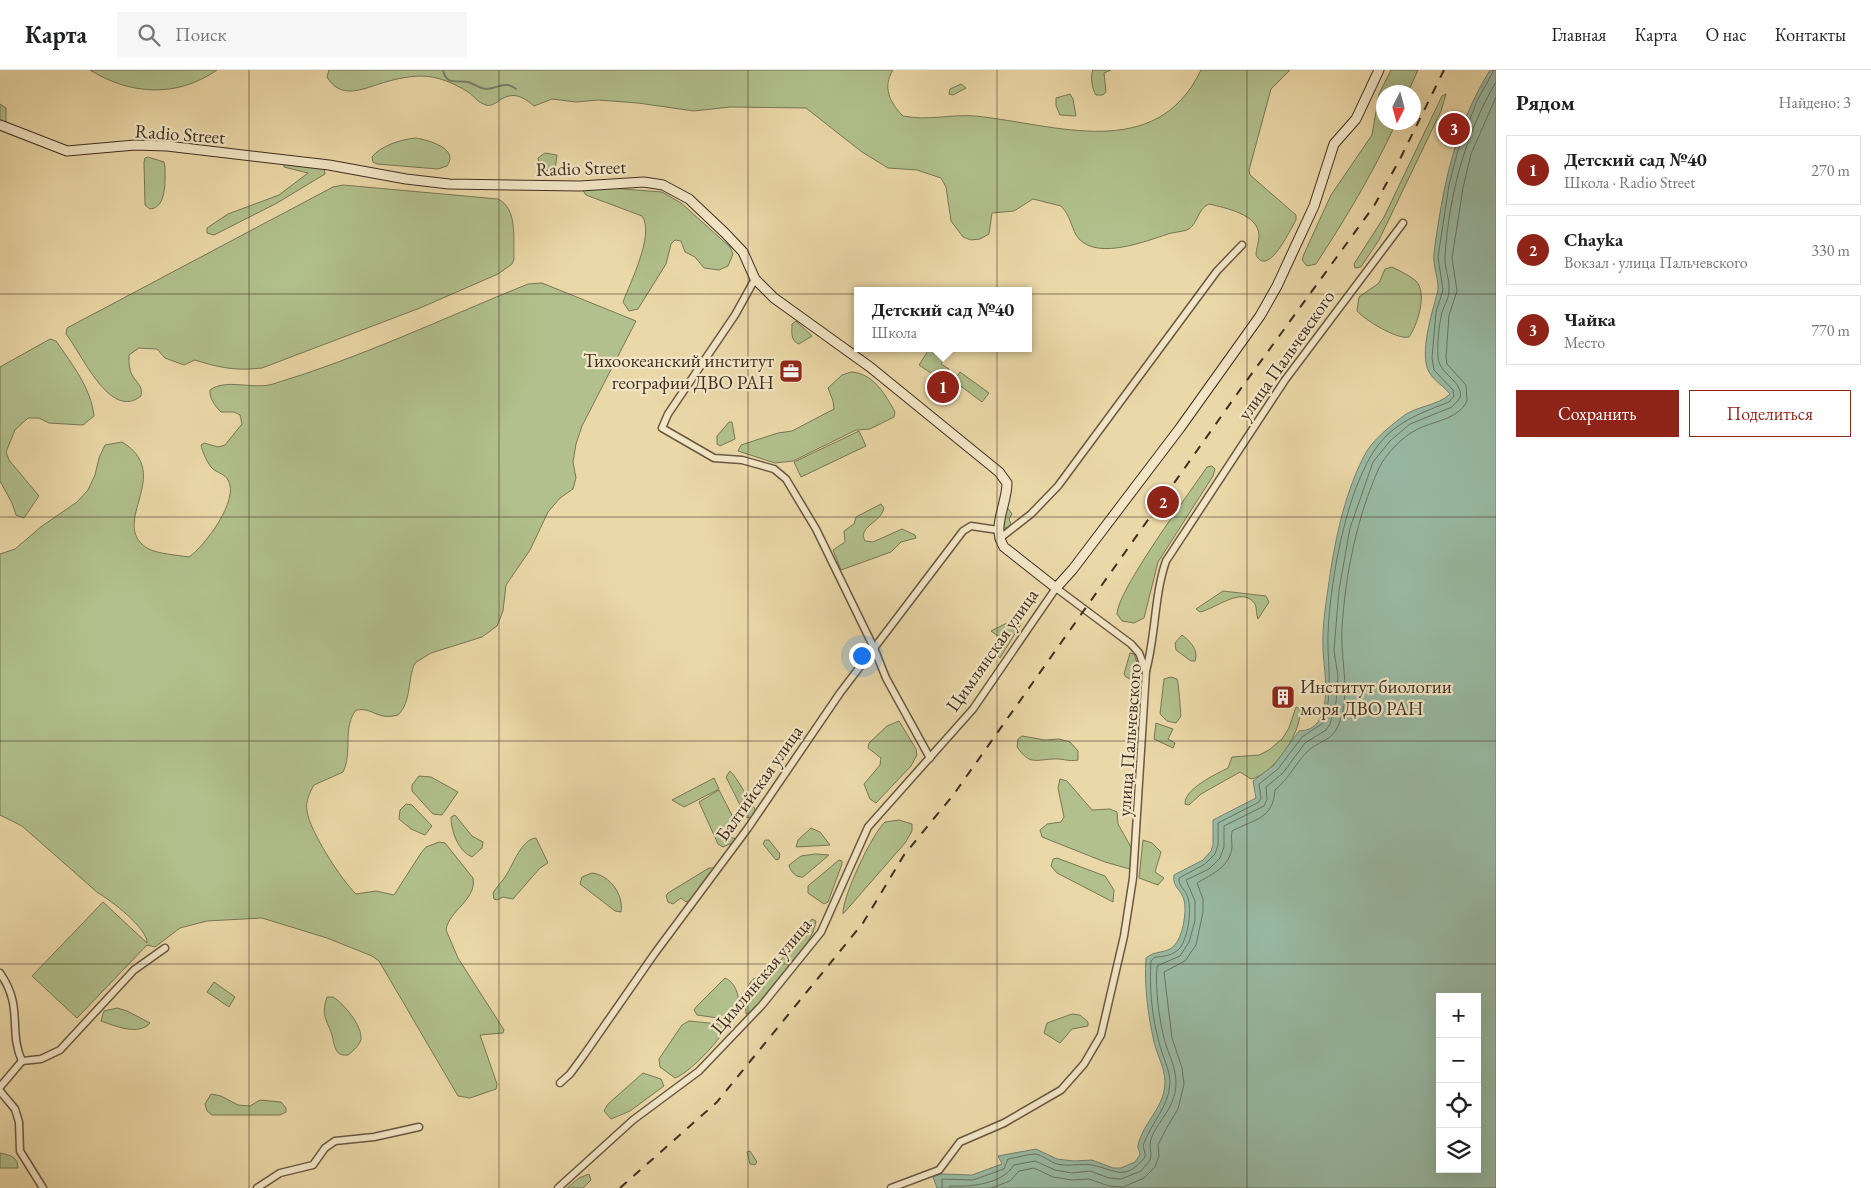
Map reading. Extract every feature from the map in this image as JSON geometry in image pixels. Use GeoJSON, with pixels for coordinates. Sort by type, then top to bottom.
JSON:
{"type":"FeatureCollection","features":[{"type":"Feature","properties":{"kind":"main road"},"geometry":{"type":"LineString","coordinates":[[1056,588],[1073,570],[1180,428],[1260,316],[1277,286],[1314,206],[1334,144],[1356,119],[1379,70]]}},
{"type":"Feature","properties":{"kind":"main road","name":"Radio Street"},"geometry":{"type":"LineString","coordinates":[[0,125],[67,151],[135,145],[167,146],[329,165],[406,180],[466,185],[580,186],[630,182],[654,183],[674,190],[698,206],[743,252],[755,279],[791,312],[870,367],[999,472],[1006,480],[1007,487],[999,535]]}},
{"type":"Feature","properties":{"kind":"main road","name":"Цимлянская улица"},"geometry":{"type":"LineString","coordinates":[[999,535],[1004,547],[1056,588]]}},
{"type":"Feature","properties":{"kind":"street","name":"улица Пальчевского"},"geometry":{"type":"LineString","coordinates":[[891,1188],[939,1170],[960,1142],[1004,1123],[1061,1090],[1084,1064],[1101,1035],[1124,936],[1133,878],[1146,671],[1152,647],[1159,584],[1166,561],[1284,380],[1403,223]]}},
{"type":"Feature","properties":{"kind":"street"},"geometry":{"type":"LineString","coordinates":[[999,535],[1031,514],[1058,486],[1211,278],[1242,245]]}},
{"type":"Feature","properties":{"kind":"street"},"geometry":{"type":"LineString","coordinates":[[755,279],[739,308],[668,414],[662,426],[665,431],[714,458],[742,460],[774,469],[786,478],[816,529],[874,648],[886,678],[930,758]]}},
{"type":"Feature","properties":{"kind":"street","name":"Балтийская улица"},"geometry":{"type":"LineString","coordinates":[[560,1083],[584,1055],[748,828],[829,708],[966,528],[972,526],[999,535]]}},
{"type":"Feature","properties":{"kind":"street"},"geometry":{"type":"LineString","coordinates":[[1056,588],[1131,644],[1139,653],[1146,671]]}},
{"type":"Feature","properties":{"kind":"street","name":"Цимлянская улица"},"geometry":{"type":"LineString","coordinates":[[558,1188],[633,1120],[699,1071],[762,1005],[821,932],[868,827],[973,709],[1056,588]]}},
{"type":"Feature","properties":{"kind":"street"},"geometry":{"type":"LineString","coordinates":[[43,1188],[20,1151],[19,1122],[15,1110],[0,1089],[22,1061],[41,1059],[60,1050],[134,970],[165,948]]}},
{"type":"Feature","properties":{"kind":"street"},"geometry":{"type":"LineString","coordinates":[[0,973],[12,995],[18,1050],[22,1061]]}},
{"type":"Feature","properties":{"kind":"street"},"geometry":{"type":"LineString","coordinates":[[257,1188],[280,1173],[313,1165],[325,1148],[335,1141],[374,1137],[420,1127]]}},
{"type":"Feature","properties":{"kind":"shaded area"},"geometry":{"type":"Polygon","coordinates":[[[90,70],[217,70],[202,79],[186,85],[154,90],[121,84],[90,70]]]}},
{"type":"Feature","properties":{"kind":"shaded area"},"geometry":{"type":"Polygon","coordinates":[[[329,70],[893,70],[888,83],[889,94],[894,106],[903,116],[921,118],[975,116],[1070,130],[1101,131],[1131,128],[1158,118],[1182,99],[1201,70],[1290,70],[1271,89],[1249,170],[1250,175],[1296,215],[1296,220],[1284,242],[1272,257],[1266,261],[1261,261],[1256,255],[1259,236],[1258,228],[1253,222],[1240,213],[1209,204],[1202,209],[1191,228],[1187,230],[1123,247],[1098,248],[1088,245],[1079,239],[1065,210],[1061,206],[1033,199],[1014,211],[992,213],[989,234],[980,239],[971,240],[963,237],[951,221],[946,187],[941,178],[917,170],[888,168],[862,152],[806,108],[730,107],[694,111],[638,103],[598,100],[576,102],[552,99],[534,106],[517,96],[510,96],[491,105],[486,105],[457,86],[427,76],[405,77],[365,89],[344,90],[332,84],[327,77],[329,70]]]}},
{"type":"Feature","properties":{"kind":"shaded area"},"geometry":{"type":"Polygon","coordinates":[[[1093,70],[1111,70],[1104,73],[1106,92],[1103,95],[1096,95],[1092,79],[1093,70]]]}},
{"type":"Feature","properties":{"kind":"shaded area"},"geometry":{"type":"Polygon","coordinates":[[[1391,70],[1418,70],[1411,85],[1384,85],[1391,70]]]}},
{"type":"Feature","properties":{"kind":"shaded area"},"geometry":{"type":"Polygon","coordinates":[[[961,84],[966,88],[953,95],[949,94],[950,89],[961,84]]]}},
{"type":"Feature","properties":{"kind":"shaded area"},"geometry":{"type":"Polygon","coordinates":[[[1070,94],[1073,99],[1076,116],[1060,115],[1056,106],[1056,98],[1070,94]]]}},
{"type":"Feature","properties":{"kind":"shaded area"},"geometry":{"type":"Polygon","coordinates":[[[1446,94],[1441,111],[1379,240],[1361,267],[1355,268],[1354,264],[1384,217],[1442,96],[1446,94]]]}},
{"type":"Feature","properties":{"kind":"shaded area"},"geometry":{"type":"Polygon","coordinates":[[[0,104],[6,108],[6,122],[0,120],[0,104]]]}},
{"type":"Feature","properties":{"kind":"shaded area"},"geometry":{"type":"Polygon","coordinates":[[[1376,112],[1376,130],[1393,130],[1338,230],[1316,264],[1307,266],[1302,260],[1304,254],[1331,195],[1372,135],[1376,112]]]}},
{"type":"Feature","properties":{"kind":"shaded area"},"geometry":{"type":"Polygon","coordinates":[[[416,138],[434,143],[446,150],[450,160],[447,166],[438,169],[377,164],[373,162],[372,157],[386,146],[416,138]]]}},
{"type":"Feature","properties":{"kind":"shaded area"},"geometry":{"type":"Polygon","coordinates":[[[545,153],[557,155],[555,170],[540,171],[538,158],[545,153]]]}},
{"type":"Feature","properties":{"kind":"shaded area"},"geometry":{"type":"Polygon","coordinates":[[[148,157],[164,162],[165,167],[165,186],[162,199],[160,204],[150,209],[145,205],[144,162],[145,158],[148,157]]]}},
{"type":"Feature","properties":{"kind":"shaded area"},"geometry":{"type":"Polygon","coordinates":[[[284,163],[324,168],[325,174],[277,203],[214,235],[207,233],[207,228],[228,214],[279,195],[308,173],[284,167],[284,163]]]}},
{"type":"Feature","properties":{"kind":"shaded area"},"geometry":{"type":"Polygon","coordinates":[[[343,185],[498,199],[509,210],[512,217],[514,259],[512,264],[498,274],[420,308],[262,368],[228,368],[195,360],[184,365],[165,358],[157,349],[139,348],[129,355],[129,360],[131,373],[140,387],[141,396],[130,401],[118,400],[108,393],[98,382],[66,334],[67,328],[333,187],[343,185]]]}},
{"type":"Feature","properties":{"kind":"shaded area"},"geometry":{"type":"Polygon","coordinates":[[[585,186],[662,192],[681,203],[730,247],[733,254],[728,266],[719,270],[704,268],[695,257],[685,252],[681,241],[675,240],[671,244],[666,264],[638,309],[629,311],[623,302],[644,246],[645,224],[642,216],[586,195],[582,189],[585,186]]]}},
{"type":"Feature","properties":{"kind":"shaded area"},"geometry":{"type":"Polygon","coordinates":[[[1392,267],[1416,281],[1421,293],[1418,318],[1409,337],[1389,332],[1374,324],[1357,311],[1359,297],[1379,283],[1385,269],[1392,267]]]}},
{"type":"Feature","properties":{"kind":"shaded area"},"geometry":{"type":"Polygon","coordinates":[[[542,283],[636,321],[582,426],[573,462],[576,478],[573,489],[560,498],[548,512],[530,550],[506,585],[503,611],[497,626],[482,637],[431,653],[415,663],[407,697],[398,715],[385,716],[367,710],[356,710],[349,724],[346,764],[343,772],[314,785],[307,804],[309,819],[320,842],[335,867],[356,894],[376,891],[394,895],[426,847],[439,842],[445,843],[473,878],[471,893],[452,917],[446,930],[458,958],[504,1030],[503,1033],[480,1035],[497,1084],[496,1089],[470,1098],[458,1096],[379,961],[372,956],[327,938],[262,918],[207,921],[180,928],[155,947],[147,945],[77,1018],[32,976],[103,902],[147,943],[142,930],[128,915],[98,893],[22,826],[0,815],[0,554],[15,549],[42,526],[77,502],[88,490],[105,445],[122,442],[137,455],[143,469],[143,483],[134,525],[137,538],[151,550],[189,557],[212,533],[225,510],[229,498],[230,488],[227,478],[209,464],[201,445],[204,443],[218,447],[225,445],[242,424],[240,415],[234,412],[221,412],[219,410],[211,399],[210,390],[232,384],[257,386],[273,384],[305,374],[370,350],[528,284],[542,283]]]}},
{"type":"Feature","properties":{"kind":"shaded area"},"geometry":{"type":"Polygon","coordinates":[[[796,321],[812,336],[799,344],[794,341],[792,336],[792,324],[796,321]]]}},
{"type":"Feature","properties":{"kind":"shaded area"},"geometry":{"type":"Polygon","coordinates":[[[50,339],[56,341],[80,377],[89,396],[94,416],[83,425],[49,423],[39,418],[28,418],[15,430],[6,452],[9,460],[39,496],[24,518],[16,515],[0,481],[0,367],[50,339]]]}},
{"type":"Feature","properties":{"kind":"shaded area"},"geometry":{"type":"Polygon","coordinates":[[[927,352],[949,352],[941,364],[949,369],[941,380],[919,365],[927,352]]]}},
{"type":"Feature","properties":{"kind":"shaded area"},"geometry":{"type":"Polygon","coordinates":[[[851,372],[866,376],[878,386],[895,412],[894,417],[870,429],[856,430],[793,461],[775,463],[738,451],[741,445],[778,433],[792,431],[834,409],[828,388],[842,375],[851,372]]]}},
{"type":"Feature","properties":{"kind":"shaded area"},"geometry":{"type":"Polygon","coordinates":[[[960,372],[989,393],[982,402],[954,381],[960,372]]]}},
{"type":"Feature","properties":{"kind":"shaded area"},"geometry":{"type":"Polygon","coordinates":[[[729,422],[732,422],[735,439],[720,446],[717,444],[717,436],[729,422]]]}},
{"type":"Feature","properties":{"kind":"shaded area"},"geometry":{"type":"Polygon","coordinates":[[[859,431],[866,446],[801,477],[794,462],[859,431]]]}},
{"type":"Feature","properties":{"kind":"shaded area"},"geometry":{"type":"Polygon","coordinates":[[[1212,466],[1215,469],[1213,476],[1158,562],[1144,618],[1134,623],[1122,621],[1117,614],[1120,602],[1141,564],[1207,467],[1212,466]]]}},
{"type":"Feature","properties":{"kind":"shaded area"},"geometry":{"type":"Polygon","coordinates":[[[881,504],[884,508],[882,513],[864,532],[865,541],[873,542],[902,529],[915,535],[916,538],[901,542],[891,552],[841,570],[833,550],[845,542],[844,531],[854,524],[856,517],[881,504]]]}},
{"type":"Feature","properties":{"kind":"shaded area"},"geometry":{"type":"Polygon","coordinates":[[[1007,507],[1012,514],[1009,519],[1011,524],[1006,528],[1002,528],[1007,507]]]}},
{"type":"Feature","properties":{"kind":"shaded area"},"geometry":{"type":"Polygon","coordinates":[[[1223,591],[1266,596],[1269,602],[1258,619],[1255,604],[1250,599],[1243,597],[1236,597],[1200,612],[1196,609],[1223,591]]]}},
{"type":"Feature","properties":{"kind":"shaded area"},"geometry":{"type":"Polygon","coordinates":[[[1013,620],[1019,620],[1021,624],[1000,658],[998,656],[1006,642],[991,631],[1013,620]]]}},
{"type":"Feature","properties":{"kind":"shaded area"},"geometry":{"type":"Polygon","coordinates":[[[1182,635],[1191,643],[1195,650],[1195,661],[1191,661],[1176,650],[1175,643],[1182,635]]]}},
{"type":"Feature","properties":{"kind":"shaded area"},"geometry":{"type":"Polygon","coordinates":[[[1130,653],[1134,654],[1137,663],[1138,677],[1134,681],[1124,674],[1130,653]]]}},
{"type":"Feature","properties":{"kind":"shaded area"},"geometry":{"type":"Polygon","coordinates":[[[1171,677],[1177,679],[1179,691],[1181,716],[1176,723],[1167,721],[1160,714],[1164,679],[1171,677]]]}},
{"type":"Feature","properties":{"kind":"shaded area"},"geometry":{"type":"Polygon","coordinates":[[[1296,707],[1299,708],[1300,717],[1292,739],[1269,769],[1260,776],[1251,779],[1240,772],[1201,794],[1189,805],[1185,804],[1186,798],[1195,788],[1228,768],[1232,757],[1259,755],[1269,750],[1282,739],[1289,728],[1296,707]]]}},
{"type":"Feature","properties":{"kind":"shaded area"},"geometry":{"type":"Polygon","coordinates":[[[899,721],[916,749],[917,755],[911,766],[876,803],[870,799],[864,784],[880,765],[881,758],[868,748],[869,743],[887,726],[899,721]]]}},
{"type":"Feature","properties":{"kind":"shaded area"},"geometry":{"type":"Polygon","coordinates":[[[1156,723],[1173,729],[1168,739],[1175,743],[1173,748],[1154,739],[1156,723]]]}},
{"type":"Feature","properties":{"kind":"shaded area"},"geometry":{"type":"Polygon","coordinates":[[[1022,736],[1045,740],[1059,739],[1070,742],[1078,751],[1078,760],[1029,759],[1017,747],[1018,739],[1022,736]]]}},
{"type":"Feature","properties":{"kind":"shaded area"},"geometry":{"type":"Polygon","coordinates":[[[730,771],[755,809],[753,818],[746,817],[726,777],[730,771]]]}},
{"type":"Feature","properties":{"kind":"shaded area"},"geometry":{"type":"Polygon","coordinates":[[[419,776],[431,777],[458,792],[442,815],[433,814],[412,791],[412,785],[419,776]]]}},
{"type":"Feature","properties":{"kind":"shaded area"},"geometry":{"type":"Polygon","coordinates":[[[714,778],[719,789],[684,807],[672,800],[714,778]]]}},
{"type":"Feature","properties":{"kind":"shaded area"},"geometry":{"type":"Polygon","coordinates":[[[1060,779],[1067,781],[1092,810],[1110,809],[1117,812],[1118,824],[1132,849],[1130,869],[1105,862],[1042,837],[1040,830],[1047,824],[1061,822],[1064,817],[1058,788],[1060,779]]]}},
{"type":"Feature","properties":{"kind":"shaded area"},"geometry":{"type":"Polygon","coordinates":[[[719,790],[738,827],[724,835],[739,840],[723,847],[718,844],[699,802],[719,790]]]}},
{"type":"Feature","properties":{"kind":"shaded area"},"geometry":{"type":"Polygon","coordinates":[[[406,804],[412,805],[432,826],[425,835],[411,829],[399,819],[400,810],[406,804]]]}},
{"type":"Feature","properties":{"kind":"shaded area"},"geometry":{"type":"Polygon","coordinates":[[[455,815],[472,836],[483,842],[482,848],[472,857],[463,850],[456,840],[451,817],[455,815]]]}},
{"type":"Feature","properties":{"kind":"shaded area"},"geometry":{"type":"Polygon","coordinates":[[[899,820],[912,824],[912,831],[905,843],[843,914],[852,881],[873,839],[885,822],[899,820]]]}},
{"type":"Feature","properties":{"kind":"shaded area"},"geometry":{"type":"Polygon","coordinates":[[[811,828],[820,832],[830,845],[796,847],[798,840],[811,828]]]}},
{"type":"Feature","properties":{"kind":"shaded area"},"geometry":{"type":"Polygon","coordinates":[[[536,838],[548,863],[540,868],[513,899],[503,897],[497,900],[494,899],[493,893],[505,877],[522,847],[531,839],[536,838]]]}},
{"type":"Feature","properties":{"kind":"shaded area"},"geometry":{"type":"Polygon","coordinates":[[[765,840],[769,840],[780,854],[779,859],[776,860],[763,844],[765,840]]]}},
{"type":"Feature","properties":{"kind":"shaded area"},"geometry":{"type":"Polygon","coordinates":[[[1143,840],[1152,843],[1161,852],[1155,872],[1164,878],[1158,885],[1139,878],[1143,840]]]}},
{"type":"Feature","properties":{"kind":"shaded area"},"geometry":{"type":"Polygon","coordinates":[[[829,855],[803,877],[792,872],[789,865],[801,856],[829,855]]]}},
{"type":"Feature","properties":{"kind":"shaded area"},"geometry":{"type":"Polygon","coordinates":[[[1057,858],[1105,876],[1114,890],[1113,902],[1057,873],[1051,866],[1053,859],[1057,858]]]}},
{"type":"Feature","properties":{"kind":"shaded area"},"geometry":{"type":"Polygon","coordinates":[[[839,860],[842,861],[842,864],[828,902],[824,904],[808,893],[808,886],[839,860]]]}},
{"type":"Feature","properties":{"kind":"shaded area"},"geometry":{"type":"Polygon","coordinates":[[[709,868],[714,868],[691,900],[686,902],[681,898],[673,904],[668,902],[666,896],[668,893],[709,868]]]}},
{"type":"Feature","properties":{"kind":"shaded area"},"geometry":{"type":"Polygon","coordinates":[[[592,873],[605,878],[614,887],[620,899],[621,912],[615,911],[580,884],[582,877],[592,873]]]}},
{"type":"Feature","properties":{"kind":"shaded area"},"geometry":{"type":"Polygon","coordinates":[[[812,919],[816,921],[807,943],[769,992],[746,1014],[746,994],[751,981],[755,978],[767,978],[812,919]]]}},
{"type":"Feature","properties":{"kind":"shaded area"},"geometry":{"type":"Polygon","coordinates":[[[725,978],[730,981],[738,995],[738,1012],[736,1017],[725,1019],[697,1015],[694,1010],[697,1006],[725,978]]]}},
{"type":"Feature","properties":{"kind":"shaded area"},"geometry":{"type":"Polygon","coordinates":[[[214,982],[235,997],[229,1007],[207,992],[214,982]]]}},
{"type":"Feature","properties":{"kind":"shaded area"},"geometry":{"type":"Polygon","coordinates":[[[327,997],[333,997],[352,1015],[361,1033],[361,1039],[356,1048],[348,1055],[340,1054],[335,1048],[325,1016],[324,1008],[327,997]]]}},
{"type":"Feature","properties":{"kind":"shaded area"},"geometry":{"type":"Polygon","coordinates":[[[117,1008],[150,1023],[140,1029],[127,1029],[101,1021],[104,1011],[117,1008]]]}},
{"type":"Feature","properties":{"kind":"shaded area"},"geometry":{"type":"Polygon","coordinates":[[[1072,1014],[1080,1015],[1088,1022],[1088,1026],[1072,1029],[1060,1043],[1044,1033],[1047,1023],[1072,1014]]]}},
{"type":"Feature","properties":{"kind":"shaded area"},"geometry":{"type":"Polygon","coordinates":[[[689,1021],[719,1024],[725,1028],[717,1041],[703,1056],[688,1070],[675,1078],[660,1067],[659,1059],[682,1025],[689,1021]]]}},
{"type":"Feature","properties":{"kind":"shaded area"},"geometry":{"type":"Polygon","coordinates":[[[643,1073],[661,1079],[664,1086],[630,1111],[611,1119],[604,1111],[608,1104],[643,1073]]]}},
{"type":"Feature","properties":{"kind":"shaded area"},"geometry":{"type":"Polygon","coordinates":[[[211,1094],[221,1096],[238,1105],[250,1106],[260,1100],[281,1102],[286,1108],[286,1112],[280,1115],[212,1115],[207,1111],[205,1104],[211,1094]]]}},
{"type":"Feature","properties":{"kind":"shaded area"},"geometry":{"type":"Polygon","coordinates":[[[750,1151],[757,1162],[755,1165],[750,1164],[747,1152],[750,1151]]]}},
{"type":"Feature","properties":{"kind":"shaded area"},"geometry":{"type":"Polygon","coordinates":[[[0,1153],[15,1159],[18,1168],[0,1168],[0,1153]]]}},
{"type":"Feature","properties":{"kind":"shaded area"},"geometry":{"type":"Polygon","coordinates":[[[589,1174],[591,1180],[583,1188],[567,1188],[579,1178],[589,1174]]]}},
{"type":"Feature","properties":{"kind":"water"},"geometry":{"type":"Polygon","coordinates":[[[1490,70],[1496,70],[1496,1188],[937,1188],[933,1177],[941,1174],[972,1175],[1002,1164],[998,1156],[1036,1149],[1057,1159],[1074,1161],[1092,1160],[1113,1168],[1121,1168],[1135,1162],[1140,1155],[1138,1146],[1141,1136],[1162,1099],[1165,1082],[1148,1011],[1146,958],[1171,948],[1180,937],[1185,917],[1185,905],[1183,896],[1175,885],[1174,875],[1203,860],[1211,851],[1213,845],[1213,820],[1256,798],[1253,781],[1274,765],[1299,731],[1311,728],[1318,721],[1323,711],[1325,698],[1323,635],[1330,572],[1340,522],[1356,473],[1366,452],[1380,435],[1407,413],[1439,401],[1450,394],[1429,372],[1425,355],[1427,333],[1438,289],[1434,253],[1441,204],[1452,158],[1467,114],[1490,70]]]}},
{"type":"Feature","properties":{"kind":"waterway"},"geometry":{"type":"LineString","coordinates":[[443,70],[447,78],[453,81],[468,82],[484,89],[506,85],[516,89]]}},
{"type":"Feature","properties":{"kind":"railway"},"geometry":{"type":"LineString","coordinates":[[620,1188],[717,1102],[863,923],[904,855],[954,794],[1242,387],[1374,206],[1401,157],[1444,70]]}},
{"type":"Feature","properties":{"kind":"place","name":"Чайка"},"geometry":{"type":"Point","coordinates":[1454,129]}},
{"type":"Feature","properties":{"kind":"place","name":"Тихоокеанский институт географии ДВО РАН"},"geometry":{"type":"Point","coordinates":[791,371]}},
{"type":"Feature","properties":{"kind":"place","name":"Детский сад №40"},"geometry":{"type":"Point","coordinates":[943,387]}},
{"type":"Feature","properties":{"kind":"place","name":"Chayka"},"geometry":{"type":"Point","coordinates":[1163,502]}},
{"type":"Feature","properties":{"kind":"place","name":"Институт биологии моря ДВО РАН"},"geometry":{"type":"Point","coordinates":[1283,697]}}]}
